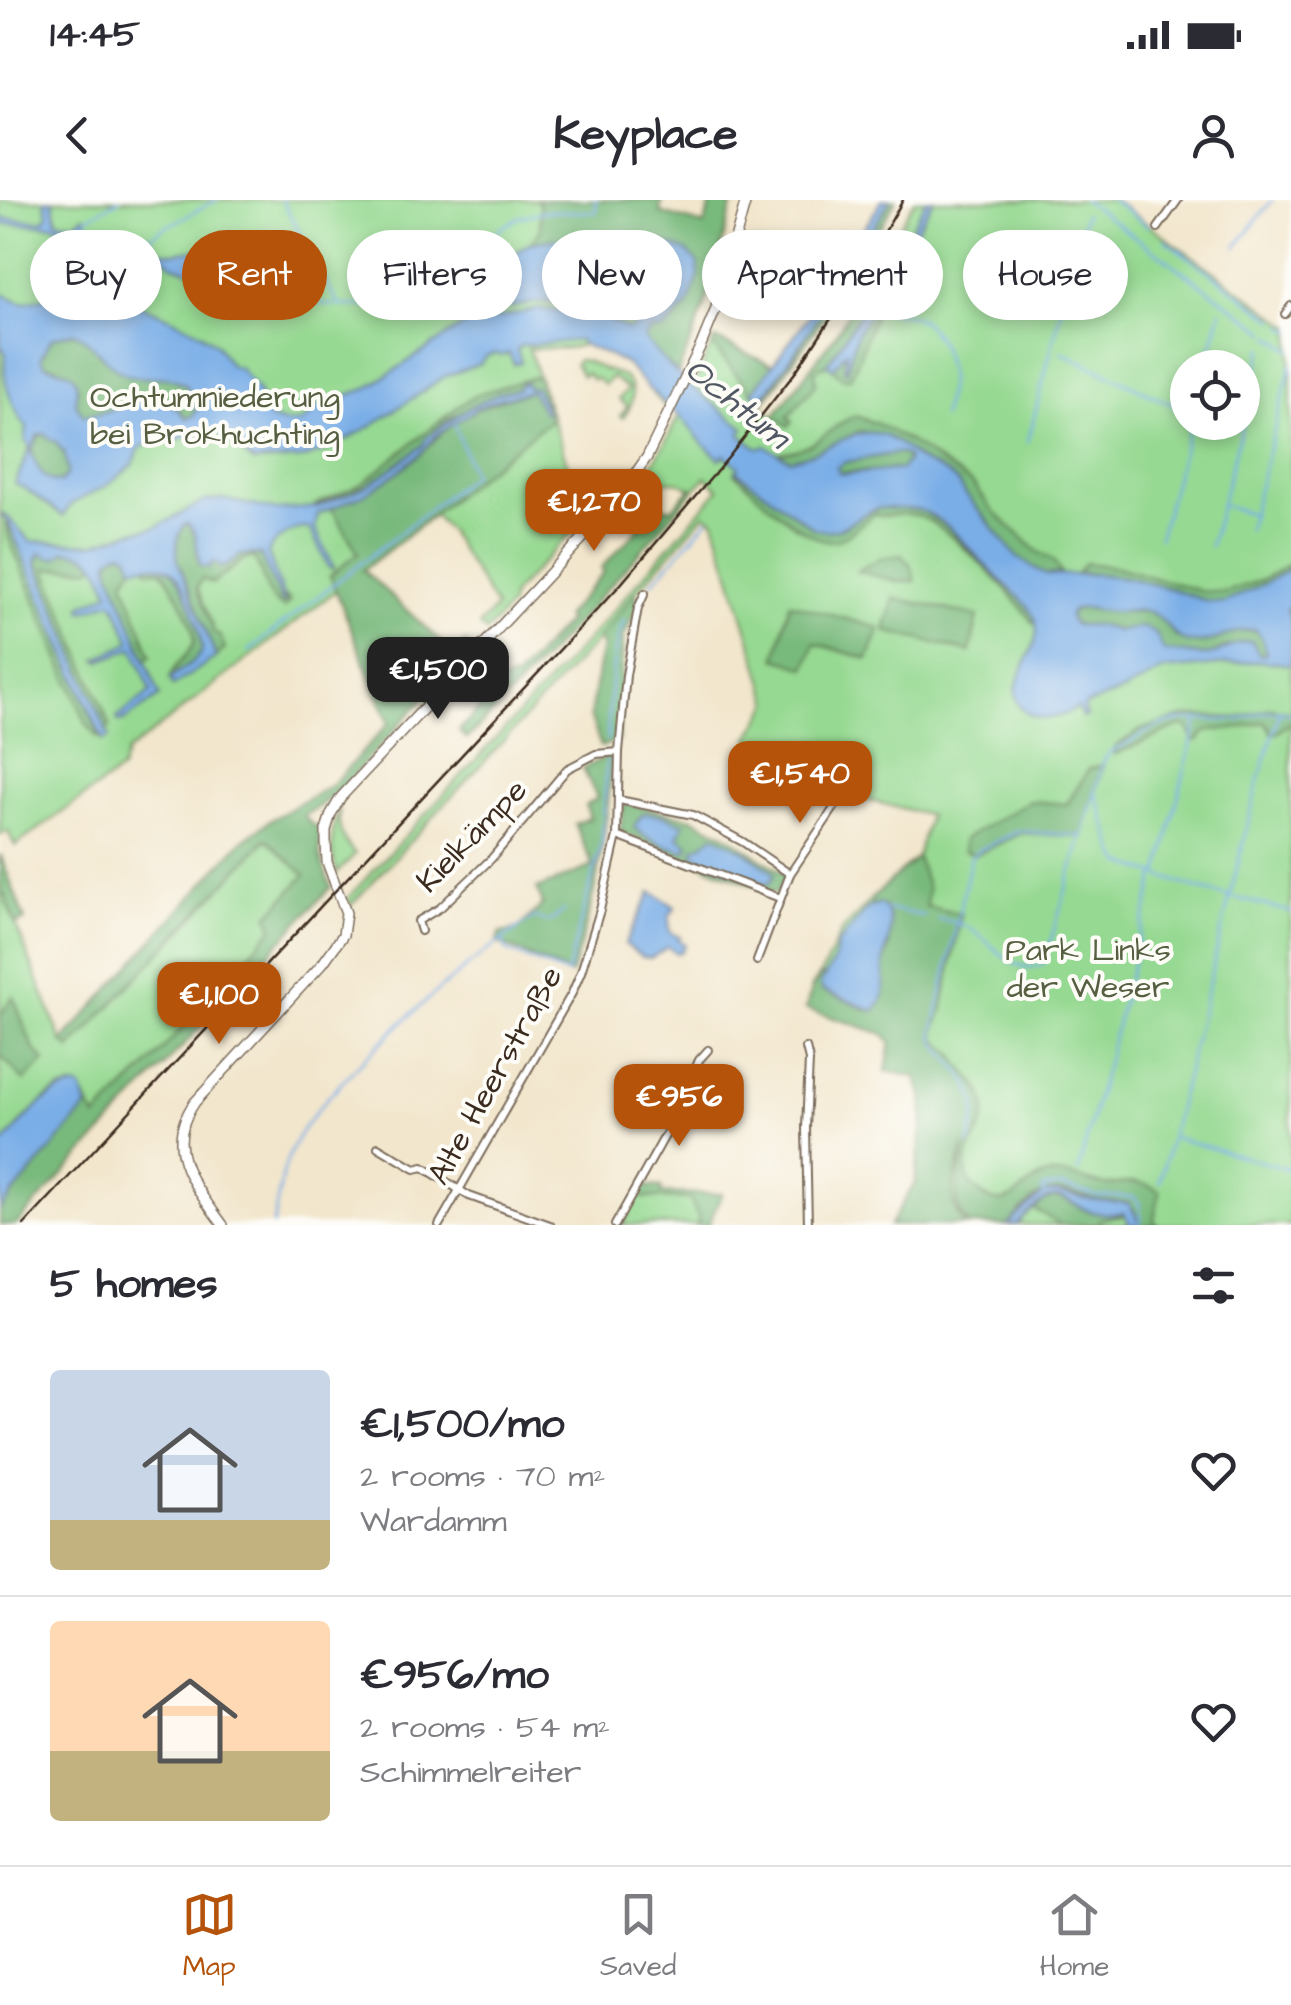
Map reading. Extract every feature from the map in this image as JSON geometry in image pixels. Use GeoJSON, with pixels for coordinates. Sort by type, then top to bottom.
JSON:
{"type":"FeatureCollection","features":[{"type":"Feature","properties":{"kind":"street"},"geometry":{"type":"LineString","coordinates":[[223,1225],[187,1172],[181,1145],[184,1123],[195,1102],[333,952],[344,935],[346,913],[327,862],[330,814],[341,797],[618,499],[647,457],[715,311],[746,200]]}},
{"type":"Feature","properties":{"kind":"street"},"geometry":{"type":"LineString","coordinates":[[1158,228],[1178,200]]}},
{"type":"Feature","properties":{"kind":"street"},"geometry":{"type":"LineString","coordinates":[[1285,314],[1291,306]]}},
{"type":"Feature","properties":{"kind":"street","name":"Alte Heerstraße"},"geometry":{"type":"LineString","coordinates":[[439,1225],[581,972],[617,836],[626,676],[638,608],[645,593]]}},
{"type":"Feature","properties":{"kind":"street","name":"Kielkämpe"},"geometry":{"type":"LineString","coordinates":[[421,931],[418,921],[440,908],[482,869],[567,769],[596,754],[619,752]]}},
{"type":"Feature","properties":{"kind":"street"},"geometry":{"type":"LineString","coordinates":[[756,960],[790,874],[840,799]]}},
{"type":"Feature","properties":{"kind":"street"},"geometry":{"type":"LineString","coordinates":[[619,800],[694,815],[744,842],[790,874]]}},
{"type":"Feature","properties":{"kind":"street"},"geometry":{"type":"LineString","coordinates":[[617,836],[780,898]]}},
{"type":"Feature","properties":{"kind":"street"},"geometry":{"type":"LineString","coordinates":[[806,1048],[808,1225]]}},
{"type":"Feature","properties":{"kind":"street"},"geometry":{"type":"LineString","coordinates":[[615,1225],[671,1125],[698,1060],[708,1050]]}},
{"type":"Feature","properties":{"kind":"street"},"geometry":{"type":"LineString","coordinates":[[378,1147],[415,1169],[423,1167],[469,1196],[550,1225]]}},
{"type":"Feature","properties":{"kind":"green space","name":"Ochtumniederung bei Brokhuchting"},"geometry":{"type":"Polygon","coordinates":[[[0,200],[598,200],[650,230],[542,230],[542,320],[682,320],[682,248],[702,260],[702,312],[693,338],[670,364],[678,372],[664,405],[625,363],[586,344],[529,349],[587,516],[512,595],[510,606],[486,632],[479,626],[496,607],[448,530],[434,515],[127,752],[121,770],[15,846],[8,831],[0,835],[0,200]]]}},
{"type":"Feature","properties":{"kind":"green space"},"geometry":{"type":"Polygon","coordinates":[[[536,200],[662,200],[660,212],[704,225],[712,200],[733,203],[726,230],[702,230],[702,313],[678,373],[643,338],[651,330],[652,320],[682,320],[682,230],[542,230],[542,241],[530,243],[540,232],[540,206],[536,200]]]}},
{"type":"Feature","properties":{"kind":"green space"},"geometry":{"type":"Polygon","coordinates":[[[890,200],[896,200],[878,230],[871,230],[890,200]]]}},
{"type":"Feature","properties":{"kind":"green space","name":"Park Links der Weser"},"geometry":{"type":"Polygon","coordinates":[[[915,200],[1114,200],[1291,327],[1291,1225],[890,1225],[915,1183],[923,1121],[923,1097],[916,1077],[886,1071],[891,1043],[884,1034],[806,1009],[812,987],[841,932],[917,857],[929,815],[842,794],[832,806],[749,738],[770,703],[714,521],[705,514],[597,640],[351,905],[347,899],[590,637],[719,489],[706,477],[694,490],[667,481],[654,487],[633,508],[619,508],[662,449],[715,339],[785,374],[761,406],[774,416],[844,320],[943,320],[943,230],[897,230],[915,200]],[[790,603],[777,658],[814,643],[868,659],[790,603]]]}},
{"type":"Feature","properties":{"kind":"green space"},"geometry":{"type":"Polygon","coordinates":[[[816,320],[821,320],[760,406],[761,400],[816,320]]]}},
{"type":"Feature","properties":{"kind":"green space"},"geometry":{"type":"Polygon","coordinates":[[[845,320],[856,320],[827,365],[815,370],[816,384],[788,417],[792,421],[788,426],[774,416],[845,320]]]}},
{"type":"Feature","properties":{"kind":"green space"},"geometry":{"type":"Polygon","coordinates":[[[865,320],[873,320],[850,378],[843,379],[833,369],[848,347],[847,371],[857,333],[865,320]]]}},
{"type":"Feature","properties":{"kind":"green space"},"geometry":{"type":"Polygon","coordinates":[[[73,332],[107,360],[186,385],[196,410],[193,416],[186,418],[180,410],[151,396],[84,416],[75,403],[78,387],[59,368],[45,365],[40,356],[51,338],[73,332]]]}},
{"type":"Feature","properties":{"kind":"green space"},"geometry":{"type":"Polygon","coordinates":[[[715,339],[774,366],[752,393],[712,345],[715,339]]]}},
{"type":"Feature","properties":{"kind":"green space"},"geometry":{"type":"Polygon","coordinates":[[[578,360],[626,379],[632,399],[623,418],[620,416],[628,407],[619,399],[628,389],[612,377],[604,385],[586,373],[582,376],[575,364],[578,360]]]}},
{"type":"Feature","properties":{"kind":"green space"},"geometry":{"type":"Polygon","coordinates":[[[538,376],[552,419],[363,570],[454,654],[465,642],[471,647],[340,789],[304,815],[319,828],[320,857],[331,887],[16,1225],[0,1225],[0,1209],[88,1106],[96,1117],[145,1069],[273,928],[269,915],[305,875],[266,839],[70,1049],[62,1042],[240,843],[269,821],[332,785],[389,723],[330,576],[358,553],[331,507],[387,479],[453,423],[476,410],[532,391],[546,407],[536,388],[521,384],[451,418],[422,446],[365,487],[315,505],[362,484],[457,407],[481,393],[538,376]]]}},
{"type":"Feature","properties":{"kind":"green space"},"geometry":{"type":"Polygon","coordinates":[[[855,416],[909,441],[974,485],[992,510],[1037,551],[1054,561],[1061,573],[1046,575],[1017,557],[958,482],[894,440],[860,431],[815,453],[790,460],[778,453],[808,446],[855,416]]]}},
{"type":"Feature","properties":{"kind":"green space"},"geometry":{"type":"Polygon","coordinates":[[[41,434],[53,439],[64,454],[68,473],[61,482],[49,480],[34,461],[31,448],[41,434]]]}},
{"type":"Feature","properties":{"kind":"green space"},"geometry":{"type":"Polygon","coordinates":[[[898,453],[908,460],[903,469],[838,473],[837,467],[845,462],[898,453]]]}},
{"type":"Feature","properties":{"kind":"green space"},"geometry":{"type":"Polygon","coordinates":[[[736,471],[813,528],[840,529],[882,507],[921,510],[947,527],[1021,598],[1038,625],[997,580],[932,522],[905,514],[875,514],[842,538],[825,540],[797,527],[736,471]]]}},
{"type":"Feature","properties":{"kind":"green space"},"geometry":{"type":"Polygon","coordinates":[[[691,488],[694,490],[610,585],[467,739],[459,731],[505,680],[516,678],[568,620],[565,617],[604,572],[601,568],[660,506],[671,509],[691,488]]]}},
{"type":"Feature","properties":{"kind":"green space"},"geometry":{"type":"Polygon","coordinates":[[[5,518],[100,737],[86,723],[8,536],[5,518]]]}},
{"type":"Feature","properties":{"kind":"green space"},"geometry":{"type":"Polygon","coordinates":[[[185,524],[195,535],[198,557],[228,565],[241,555],[260,554],[285,601],[286,597],[290,601],[284,608],[277,604],[253,557],[213,583],[202,579],[197,588],[213,632],[220,636],[225,649],[216,657],[178,561],[177,542],[185,524]]]}},
{"type":"Feature","properties":{"kind":"green space"},"geometry":{"type":"Polygon","coordinates":[[[65,551],[80,552],[97,563],[91,568],[46,569],[110,726],[106,732],[36,560],[42,553],[56,558],[65,551]]]}},
{"type":"Feature","properties":{"kind":"green space"},"geometry":{"type":"Polygon","coordinates":[[[122,551],[133,567],[124,581],[151,656],[145,660],[110,571],[109,560],[122,551]]]}},
{"type":"Feature","properties":{"kind":"green space"},"geometry":{"type":"Polygon","coordinates":[[[901,555],[911,565],[915,581],[899,582],[857,571],[880,558],[901,555]]]}},
{"type":"Feature","properties":{"kind":"green space"},"geometry":{"type":"Polygon","coordinates":[[[1085,563],[1117,567],[1202,591],[1225,592],[1262,580],[1291,563],[1291,568],[1238,598],[1215,603],[1146,582],[1077,573],[1085,563]]]}},
{"type":"Feature","properties":{"kind":"green space"},"geometry":{"type":"Polygon","coordinates":[[[144,565],[164,567],[179,580],[199,633],[202,651],[170,678],[193,645],[192,629],[162,571],[149,570],[144,565]]]}},
{"type":"Feature","properties":{"kind":"green space"},"geometry":{"type":"Polygon","coordinates":[[[635,593],[639,603],[623,638],[618,740],[601,747],[590,716],[602,645],[597,640],[635,593]]]}},
{"type":"Feature","properties":{"kind":"green space"},"geometry":{"type":"Polygon","coordinates":[[[894,598],[978,616],[970,652],[885,631],[894,598]]]}},
{"type":"Feature","properties":{"kind":"green space"},"geometry":{"type":"Polygon","coordinates":[[[790,603],[880,628],[868,659],[815,643],[806,668],[776,658],[790,603]]]}},
{"type":"Feature","properties":{"kind":"green space"},"geometry":{"type":"Polygon","coordinates":[[[1086,608],[1147,611],[1159,617],[1177,637],[1204,642],[1238,631],[1257,630],[1266,653],[1258,653],[1256,648],[1228,646],[1209,656],[1164,651],[1143,628],[1119,631],[1075,625],[1070,613],[1086,608]]]}},
{"type":"Feature","properties":{"kind":"green space"},"geometry":{"type":"Polygon","coordinates":[[[1270,708],[1291,712],[1291,725],[1277,733],[1271,733],[1264,722],[1211,730],[1198,741],[1192,741],[1187,727],[1180,726],[1115,754],[1115,747],[1141,730],[1179,718],[1238,718],[1270,708]]]}},
{"type":"Feature","properties":{"kind":"green space"},"geometry":{"type":"Polygon","coordinates":[[[612,754],[599,866],[571,974],[497,942],[501,933],[517,930],[543,904],[537,889],[593,866],[575,824],[590,818],[586,806],[597,798],[583,768],[612,754]]]}},
{"type":"Feature","properties":{"kind":"green space"},"geometry":{"type":"Polygon","coordinates":[[[1103,765],[1082,837],[1022,833],[975,855],[964,851],[964,839],[1030,801],[1067,804],[1089,769],[1103,765]]]}},
{"type":"Feature","properties":{"kind":"green space"},"geometry":{"type":"Polygon","coordinates":[[[624,803],[691,818],[726,835],[786,877],[777,893],[773,893],[620,832],[624,803]],[[714,835],[695,848],[700,859],[760,882],[729,844],[714,835]]]}},
{"type":"Feature","properties":{"kind":"green space"},"geometry":{"type":"Polygon","coordinates":[[[340,809],[342,833],[355,854],[337,873],[332,841],[340,809]]]}},
{"type":"Feature","properties":{"kind":"green space"},"geometry":{"type":"Polygon","coordinates":[[[267,839],[306,875],[269,915],[274,928],[95,1118],[81,1088],[69,1087],[36,1107],[0,1147],[0,894],[3,893],[62,1041],[70,1049],[267,839]]]}},
{"type":"Feature","properties":{"kind":"green space"},"geometry":{"type":"Polygon","coordinates":[[[0,854],[25,920],[16,925],[3,893],[0,894],[0,854]]]}},
{"type":"Feature","properties":{"kind":"green space"},"geometry":{"type":"Polygon","coordinates":[[[917,857],[928,889],[926,906],[961,914],[935,1035],[952,1052],[985,1103],[984,1122],[967,1157],[971,1183],[981,1194],[1001,1201],[1039,1178],[1055,1174],[1108,1185],[1142,1184],[1160,1191],[1154,1220],[1157,1225],[1141,1225],[1134,1210],[1121,1202],[1054,1192],[1036,1198],[1007,1225],[973,1225],[965,1220],[958,1201],[965,1145],[953,1196],[965,1225],[890,1225],[915,1183],[923,1121],[923,1097],[916,1077],[886,1071],[891,1043],[884,1034],[806,1009],[812,987],[821,975],[825,976],[820,984],[822,990],[868,1010],[889,946],[879,904],[872,905],[870,900],[917,857]]]}},
{"type":"Feature","properties":{"kind":"green space"},"geometry":{"type":"Polygon","coordinates":[[[13,996],[33,1048],[45,1061],[24,1081],[3,1058],[0,1060],[0,1016],[13,996]]]}},
{"type":"Feature","properties":{"kind":"green space"},"geometry":{"type":"Polygon","coordinates":[[[647,1186],[661,1187],[662,1193],[722,1194],[708,1225],[697,1225],[699,1219],[690,1199],[637,1197],[647,1186]]]}},
{"type":"Feature","properties":{"kind":"green space"},"geometry":{"type":"Polygon","coordinates":[[[637,1197],[690,1199],[699,1219],[697,1225],[623,1225],[637,1197]]]}},
{"type":"Feature","properties":{"kind":"green space"},"geometry":{"type":"Polygon","coordinates":[[[1055,1197],[1092,1212],[1127,1216],[1098,1221],[1099,1225],[1061,1225],[1034,1209],[1055,1197]]]}},
{"type":"Feature","properties":{"kind":"water"},"geometry":{"type":"Polygon","coordinates":[[[44,200],[53,200],[57,221],[75,223],[84,216],[89,228],[95,230],[0,224],[0,218],[41,221],[48,214],[44,200]]]}},
{"type":"Feature","properties":{"kind":"water"},"geometry":{"type":"Polygon","coordinates":[[[882,200],[890,200],[872,230],[863,230],[882,200]]]}},
{"type":"Feature","properties":{"kind":"water"},"geometry":{"type":"Polygon","coordinates":[[[926,200],[933,200],[916,230],[910,230],[926,200]]]}},
{"type":"Feature","properties":{"kind":"water"},"geometry":{"type":"Polygon","coordinates":[[[542,241],[542,302],[522,305],[522,248],[542,241]]]}},
{"type":"Feature","properties":{"kind":"water"},"geometry":{"type":"Polygon","coordinates":[[[682,249],[698,264],[699,276],[682,312],[682,249]]]}},
{"type":"Feature","properties":{"kind":"water"},"geometry":{"type":"Polygon","coordinates":[[[162,251],[182,252],[182,268],[172,265],[162,251]]]}},
{"type":"Feature","properties":{"kind":"water"},"geometry":{"type":"Polygon","coordinates":[[[0,293],[23,303],[30,301],[30,320],[169,317],[217,345],[230,365],[240,368],[257,390],[271,419],[286,423],[302,422],[322,403],[366,389],[471,320],[522,320],[522,313],[538,309],[542,309],[542,320],[610,320],[628,329],[635,324],[629,320],[673,320],[663,330],[651,330],[644,338],[678,374],[744,428],[740,434],[755,446],[765,446],[790,460],[856,434],[883,435],[951,477],[1017,557],[1046,575],[1129,578],[1223,603],[1291,568],[1291,605],[1287,608],[1291,616],[1291,665],[1263,661],[1164,670],[1086,705],[1087,716],[1082,718],[1078,708],[1052,717],[1033,716],[1019,705],[1016,687],[1036,637],[1035,619],[951,529],[919,510],[888,508],[876,509],[839,528],[813,528],[736,471],[739,467],[724,455],[720,459],[625,363],[579,340],[520,346],[517,349],[521,362],[514,364],[509,353],[485,357],[480,364],[446,376],[328,450],[301,459],[253,462],[218,433],[210,431],[176,441],[160,437],[139,449],[133,465],[109,484],[70,505],[63,516],[15,484],[30,447],[25,440],[27,428],[6,383],[6,355],[0,344],[0,293]],[[73,332],[52,338],[41,357],[45,365],[75,379],[75,403],[84,416],[155,398],[165,400],[186,418],[193,416],[196,410],[186,385],[166,378],[123,373],[73,332]],[[45,434],[38,435],[31,452],[45,477],[61,482],[68,473],[64,451],[45,434]],[[898,453],[837,467],[839,473],[902,469],[908,459],[898,453]],[[1076,609],[1070,613],[1075,625],[1119,631],[1143,627],[1156,634],[1164,651],[1206,655],[1252,641],[1259,654],[1266,653],[1256,630],[1194,643],[1180,638],[1149,612],[1076,609]]]}},
{"type":"Feature","properties":{"kind":"water"},"geometry":{"type":"Polygon","coordinates":[[[806,320],[816,320],[761,400],[752,393],[806,320]]]}},
{"type":"Feature","properties":{"kind":"water"},"geometry":{"type":"Polygon","coordinates":[[[856,320],[865,320],[857,333],[846,372],[847,350],[833,369],[827,365],[856,320]]]}},
{"type":"Feature","properties":{"kind":"water"},"geometry":{"type":"Polygon","coordinates":[[[526,383],[528,388],[536,388],[547,413],[531,391],[477,408],[437,435],[388,479],[363,495],[318,514],[315,528],[334,568],[329,568],[310,529],[298,529],[280,538],[268,553],[285,602],[260,554],[241,555],[220,568],[212,562],[210,568],[200,566],[195,535],[185,524],[177,542],[178,561],[216,657],[173,686],[170,678],[202,651],[188,598],[169,570],[133,567],[128,555],[116,554],[109,560],[110,571],[160,696],[123,721],[117,718],[151,691],[133,648],[97,659],[130,640],[114,603],[81,609],[109,593],[103,576],[95,563],[83,555],[65,551],[56,558],[41,553],[37,565],[109,737],[103,741],[9,524],[0,513],[30,541],[93,544],[154,528],[205,501],[222,499],[277,510],[317,507],[365,487],[467,409],[526,383]]]}},
{"type":"Feature","properties":{"kind":"water"},"geometry":{"type":"Polygon","coordinates":[[[646,813],[684,824],[678,837],[689,845],[686,851],[658,843],[634,827],[646,813]]]}},
{"type":"Feature","properties":{"kind":"water"},"geometry":{"type":"Polygon","coordinates":[[[714,835],[772,871],[769,884],[700,859],[693,852],[695,848],[714,835]]]}},
{"type":"Feature","properties":{"kind":"water"},"geometry":{"type":"Polygon","coordinates":[[[651,892],[675,908],[669,917],[670,933],[685,944],[681,952],[668,947],[651,958],[642,957],[625,944],[651,892]]]}},
{"type":"Feature","properties":{"kind":"water"},"geometry":{"type":"Polygon","coordinates":[[[879,904],[888,913],[890,931],[883,999],[873,1011],[822,990],[820,984],[835,959],[837,945],[868,908],[879,904]]]}},
{"type":"Feature","properties":{"kind":"water"},"geometry":{"type":"Polygon","coordinates":[[[74,1086],[81,1088],[88,1106],[0,1209],[0,1147],[42,1103],[74,1086]]]}},
{"type":"Feature","properties":{"kind":"water"},"geometry":{"type":"Polygon","coordinates":[[[1044,1193],[1129,1203],[1141,1225],[1130,1225],[1124,1213],[1096,1213],[1054,1197],[1039,1204],[1017,1225],[1007,1225],[1044,1193]]]}},
{"type":"Feature","properties":{"kind":"waterway"},"geometry":{"type":"LineString","coordinates":[[85,219],[119,200]]}},
{"type":"Feature","properties":{"kind":"waterway"},"geometry":{"type":"LineString","coordinates":[[160,230],[217,200]]}},
{"type":"Feature","properties":{"kind":"waterway"},"geometry":{"type":"LineString","coordinates":[[282,200],[338,304]]}},
{"type":"Feature","properties":{"kind":"waterway"},"geometry":{"type":"LineString","coordinates":[[327,305],[406,307],[420,302],[454,258],[519,217],[547,211],[596,212],[596,200]]}},
{"type":"Feature","properties":{"kind":"waterway"},"geometry":{"type":"LineString","coordinates":[[1084,200],[1267,332]]}},
{"type":"Feature","properties":{"kind":"waterway"},"geometry":{"type":"LineString","coordinates":[[1112,200],[1148,226]]}},
{"type":"Feature","properties":{"kind":"waterway"},"geometry":{"type":"LineString","coordinates":[[1236,247],[1272,200]]}},
{"type":"Feature","properties":{"kind":"waterway"},"geometry":{"type":"LineString","coordinates":[[1028,442],[1085,214]]}},
{"type":"Feature","properties":{"kind":"waterway"},"geometry":{"type":"LineString","coordinates":[[1165,240],[1275,320]]}},
{"type":"Feature","properties":{"kind":"waterway"},"geometry":{"type":"LineString","coordinates":[[1211,350],[1221,311]]}},
{"type":"Feature","properties":{"kind":"waterway"},"geometry":{"type":"LineString","coordinates":[[920,320],[936,335],[946,361],[949,379],[942,417]]}},
{"type":"Feature","properties":{"kind":"waterway"},"geometry":{"type":"LineString","coordinates":[[1283,326],[1291,331]]}},
{"type":"Feature","properties":{"kind":"waterway"},"geometry":{"type":"LineString","coordinates":[[1271,336],[1291,350]]}},
{"type":"Feature","properties":{"kind":"waterway"},"geometry":{"type":"LineString","coordinates":[[1210,546],[1263,348]]}},
{"type":"Feature","properties":{"kind":"waterway"},"geometry":{"type":"LineString","coordinates":[[1061,352],[1170,403]]}},
{"type":"Feature","properties":{"kind":"waterway"},"geometry":{"type":"LineString","coordinates":[[1248,530],[1291,365]]}},
{"type":"Feature","properties":{"kind":"waterway"},"geometry":{"type":"LineString","coordinates":[[249,651],[473,474],[454,424]]}},
{"type":"Feature","properties":{"kind":"waterway"},"geometry":{"type":"LineString","coordinates":[[1159,538],[1186,440]]}},
{"type":"Feature","properties":{"kind":"waterway"},"geometry":{"type":"LineString","coordinates":[[1222,505],[1252,514]]}},
{"type":"Feature","properties":{"kind":"waterway"},"geometry":{"type":"LineString","coordinates":[[652,583],[708,520]]}},
{"type":"Feature","properties":{"kind":"waterway"},"geometry":{"type":"LineString","coordinates":[[607,740],[614,662],[624,620]]}},
{"type":"Feature","properties":{"kind":"waterway"},"geometry":{"type":"LineString","coordinates":[[1160,1182],[1257,786],[1280,711]]}},
{"type":"Feature","properties":{"kind":"waterway"},"geometry":{"type":"LineString","coordinates":[[1291,714],[1264,712],[1238,720],[1181,720],[1160,725],[1109,753],[1095,791],[1120,862],[1196,888],[1291,912]]}},
{"type":"Feature","properties":{"kind":"waterway"},"geometry":{"type":"LineString","coordinates":[[1159,873],[1197,721]]}},
{"type":"Feature","properties":{"kind":"waterway"},"geometry":{"type":"LineString","coordinates":[[502,939],[507,951],[567,974],[602,841],[607,760]]}},
{"type":"Feature","properties":{"kind":"waterway"},"geometry":{"type":"LineString","coordinates":[[938,919],[969,928],[1013,963],[1033,967],[1044,963],[1095,793]]}},
{"type":"Feature","properties":{"kind":"waterway"},"geometry":{"type":"LineString","coordinates":[[969,1144],[975,1100],[933,1034],[971,858],[977,851],[1019,831],[1081,836]]}},
{"type":"Feature","properties":{"kind":"waterway"},"geometry":{"type":"LineString","coordinates":[[1078,1172],[1156,874]]}},
{"type":"Feature","properties":{"kind":"waterway"},"geometry":{"type":"LineString","coordinates":[[887,909],[925,916]]}},
{"type":"Feature","properties":{"kind":"waterway"},"geometry":{"type":"LineString","coordinates":[[273,1224],[282,1176],[292,1149],[332,1093],[412,1013],[481,955],[530,920],[536,917],[551,921],[564,910]]}},
{"type":"Feature","properties":{"kind":"waterway"},"geometry":{"type":"LineString","coordinates":[[1172,1137],[1291,1170]]}},
{"type":"Feature","properties":{"kind":"waterway"},"geometry":{"type":"LineString","coordinates":[[1044,1193],[1042,1188],[1061,1186],[1097,1196],[1133,1197],[1139,1203],[1141,1225]]}},
{"type":"Feature","properties":{"kind":"railway"},"geometry":{"type":"LineString","coordinates":[[24,1225],[621,584],[794,374],[862,272],[903,200]]}},
{"type":"Feature","properties":{"kind":"water label","name":"Ochtum"},"geometry":{"type":"Point","coordinates":[738,402]}}]}
